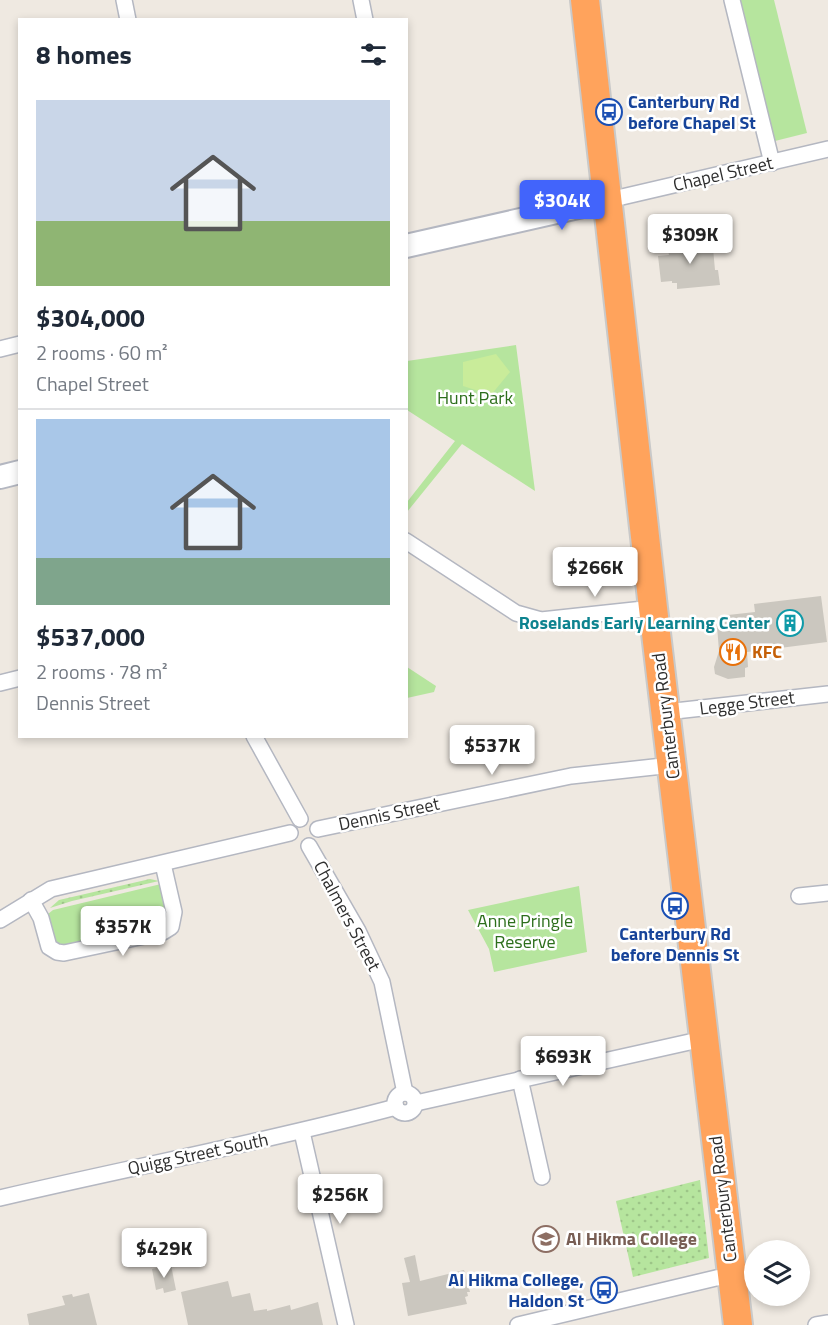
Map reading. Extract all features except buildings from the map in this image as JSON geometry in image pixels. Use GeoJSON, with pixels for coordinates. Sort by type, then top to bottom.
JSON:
{"type":"FeatureCollection","features":[{"type":"Feature","properties":{"kind":"highway","name":"Canterbury Road"},"geometry":{"type":"LineString","coordinates":[[585,0],[653,608],[739,1325]]}},
{"type":"Feature","properties":{"kind":"street"},"geometry":{"type":"LineString","coordinates":[[124,0],[128,18]]}},
{"type":"Feature","properties":{"kind":"street"},"geometry":{"type":"LineString","coordinates":[[361,0],[365,18]]}},
{"type":"Feature","properties":{"kind":"street"},"geometry":{"type":"LineString","coordinates":[[732,0],[772,163]]}},
{"type":"Feature","properties":{"kind":"street","name":"Chapel Street"},"geometry":{"type":"LineString","coordinates":[[408,246],[828,149]]}},
{"type":"Feature","properties":{"kind":"street"},"geometry":{"type":"LineString","coordinates":[[0,349],[18,345]]}},
{"type":"Feature","properties":{"kind":"street"},"geometry":{"type":"LineString","coordinates":[[0,477],[18,472]]}},
{"type":"Feature","properties":{"kind":"street"},"geometry":{"type":"LineString","coordinates":[[408,542],[516,613],[528,618],[541,620],[653,608]]}},
{"type":"Feature","properties":{"kind":"street"},"geometry":{"type":"LineString","coordinates":[[0,682],[18,678]]}},
{"type":"Feature","properties":{"kind":"street","name":"Legge Street"},"geometry":{"type":"LineString","coordinates":[[666,712],[828,694]]}},
{"type":"Feature","properties":{"kind":"street"},"geometry":{"type":"LineString","coordinates":[[255,738],[300,819]]}},
{"type":"Feature","properties":{"kind":"street","name":"Dennis Street"},"geometry":{"type":"LineString","coordinates":[[318,829],[572,776],[672,765]]}},
{"type":"Feature","properties":{"kind":"street"},"geometry":{"type":"LineString","coordinates":[[300,819],[313,821],[318,829],[318,837],[309,846],[300,847],[291,837],[293,824],[300,819]]}},
{"type":"Feature","properties":{"kind":"street"},"geometry":{"type":"LineString","coordinates":[[0,920],[51,889],[290,833]]}},
{"type":"Feature","properties":{"kind":"street","name":"Chalmers Street"},"geometry":{"type":"LineString","coordinates":[[309,846],[358,932],[382,982],[411,1098]]}},
{"type":"Feature","properties":{"kind":"street"},"geometry":{"type":"LineString","coordinates":[[31,900],[41,918],[49,947],[57,952],[64,953],[163,932],[171,927],[174,917],[164,864]]}},
{"type":"Feature","properties":{"kind":"street"},"geometry":{"type":"LineString","coordinates":[[799,896],[828,893]]}},
{"type":"Feature","properties":{"kind":"street"},"geometry":{"type":"LineString","coordinates":[[411,1098],[520,1079],[704,1039]]}},
{"type":"Feature","properties":{"kind":"street"},"geometry":{"type":"LineString","coordinates":[[520,1079],[542,1177]]}},
{"type":"Feature","properties":{"kind":"street","name":"Quigg Street South"},"geometry":{"type":"LineString","coordinates":[[0,1198],[101,1174],[302,1132],[396,1107],[400,1112],[409,1113],[414,1109],[411,1098]]}},
{"type":"Feature","properties":{"kind":"street"},"geometry":{"type":"LineString","coordinates":[[302,1132],[346,1325]]}},
{"type":"Feature","properties":{"kind":"street"},"geometry":{"type":"LineString","coordinates":[[518,1325],[732,1276]]}},
{"type":"Feature","properties":{"kind":"street"},"geometry":{"type":"LineString","coordinates":[[816,1325],[828,1323]]}},
{"type":"Feature","properties":{"kind":"green space"},"geometry":{"type":"Polygon","coordinates":[[[740,0],[774,0],[807,133],[775,141],[740,0]]]}},
{"type":"Feature","properties":{"kind":"green space","name":"Hunt Park"},"geometry":{"type":"Polygon","coordinates":[[[516,345],[535,491],[462,444],[408,511],[408,501],[455,441],[408,411],[408,361],[516,345]]]}},
{"type":"Feature","properties":{"kind":"green space"},"geometry":{"type":"Polygon","coordinates":[[[496,354],[510,372],[491,395],[463,386],[463,362],[496,354]]]}},
{"type":"Feature","properties":{"kind":"green space"},"geometry":{"type":"Polygon","coordinates":[[[408,668],[436,686],[434,692],[408,698],[408,668]]]}},
{"type":"Feature","properties":{"kind":"green space"},"geometry":{"type":"Polygon","coordinates":[[[150,879],[159,881],[50,908],[59,900],[150,879]]]}},
{"type":"Feature","properties":{"kind":"green space"},"geometry":{"type":"Polygon","coordinates":[[[161,884],[167,916],[163,923],[64,946],[55,942],[48,914],[53,910],[161,884]]]}},
{"type":"Feature","properties":{"kind":"green space","name":"Anne Pringle Reserve"},"geometry":{"type":"Polygon","coordinates":[[[579,886],[587,952],[494,972],[489,949],[468,910],[579,886]]]}},
{"type":"Feature","properties":{"kind":"green space"},"geometry":{"type":"Polygon","coordinates":[[[700,1180],[709,1258],[633,1277],[616,1201],[700,1180]]]}},
{"type":"Feature","properties":{"kind":"place","name":"Canterbury Rd before Chapel St"},"geometry":{"type":"Point","coordinates":[609,112]}},
{"type":"Feature","properties":{"kind":"place","name":"Roselands Early Learning Center"},"geometry":{"type":"Point","coordinates":[790,623]}},
{"type":"Feature","properties":{"kind":"place","name":"KFC"},"geometry":{"type":"Point","coordinates":[733,652]}},
{"type":"Feature","properties":{"kind":"place","name":"Canterbury Rd before Dennis St"},"geometry":{"type":"Point","coordinates":[675,906]}},
{"type":"Feature","properties":{"kind":"place","name":"Al Hikma College"},"geometry":{"type":"Point","coordinates":[546,1239]}},
{"type":"Feature","properties":{"kind":"place","name":"Al Hikma College, Haldon St"},"geometry":{"type":"Point","coordinates":[604,1290]}}]}
